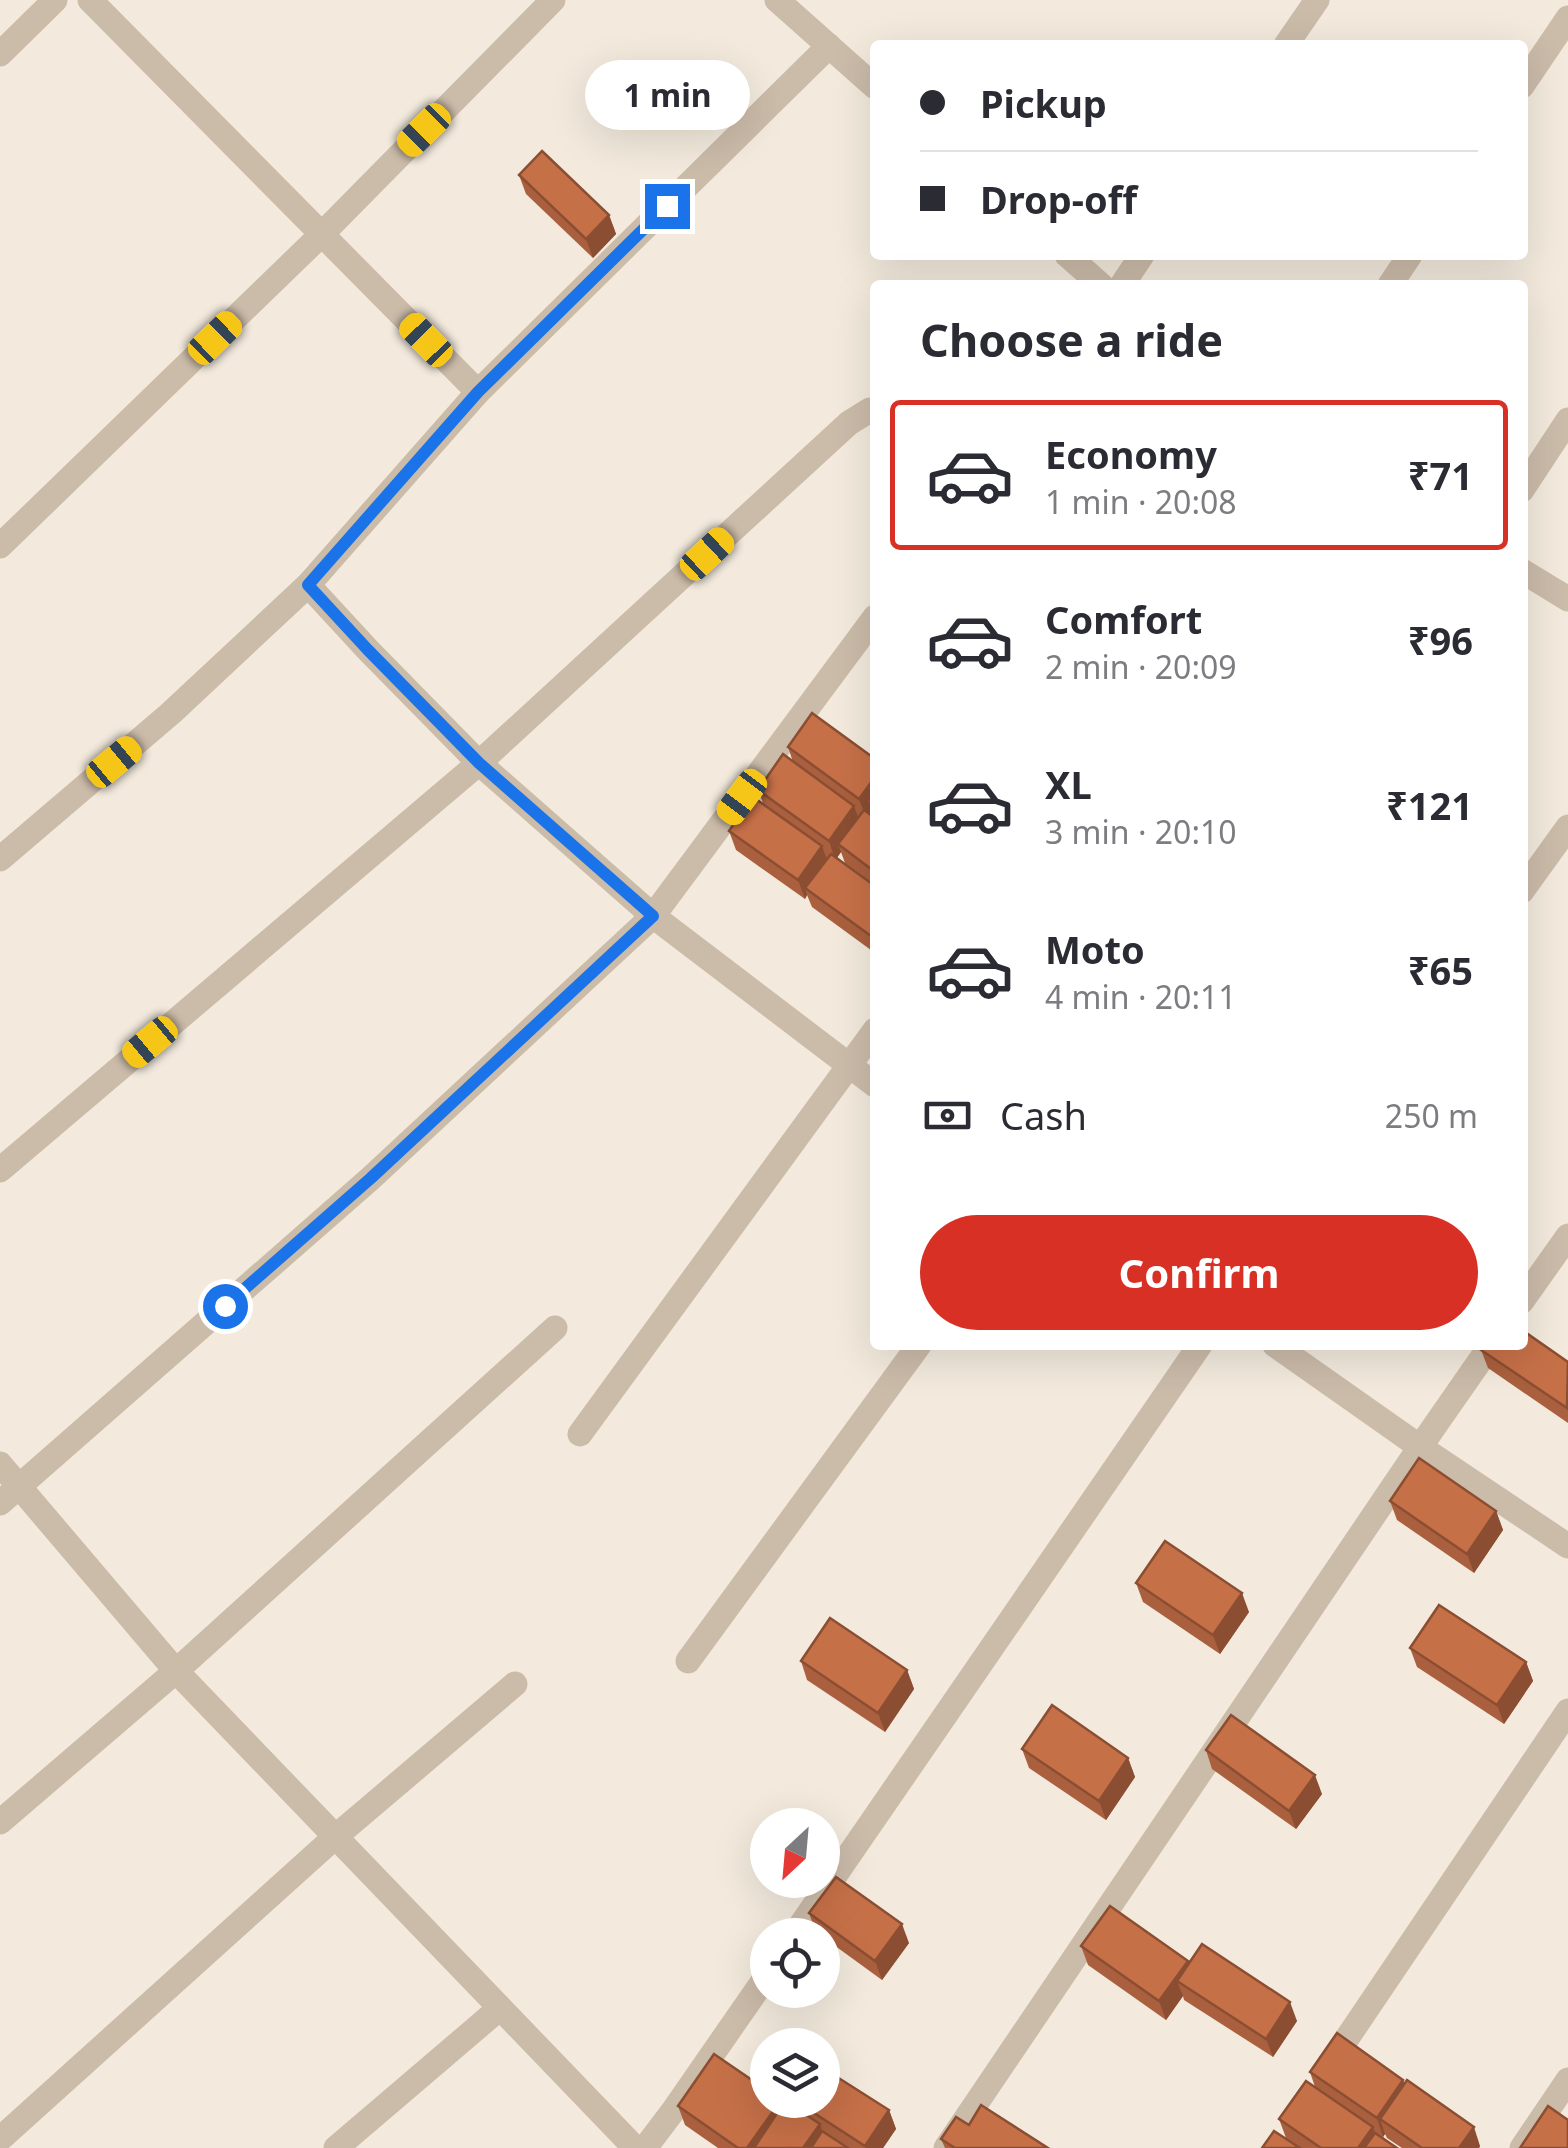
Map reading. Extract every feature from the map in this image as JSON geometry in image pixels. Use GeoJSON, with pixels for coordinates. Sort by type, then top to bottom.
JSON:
{"type":"FeatureCollection","features":[{"type":"Feature","properties":{"kind":"street"},"geometry":{"type":"LineString","coordinates":[[0,54],[55,0]]}},
{"type":"Feature","properties":{"kind":"street"},"geometry":{"type":"LineString","coordinates":[[90,0],[478,392]]}},
{"type":"Feature","properties":{"kind":"street"},"geometry":{"type":"LineString","coordinates":[[0,546],[322,234],[553,0]]}},
{"type":"Feature","properties":{"kind":"street"},"geometry":{"type":"LineString","coordinates":[[776,0],[870,82]]}},
{"type":"Feature","properties":{"kind":"street"},"geometry":{"type":"LineString","coordinates":[[1289,40],[1317,0]]}},
{"type":"Feature","properties":{"kind":"street"},"geometry":{"type":"LineString","coordinates":[[1528,77],[1568,18]]}},
{"type":"Feature","properties":{"kind":"street"},"geometry":{"type":"LineString","coordinates":[[0,859],[172,713],[308,585],[478,392],[829,46]]}},
{"type":"Feature","properties":{"kind":"street"},"geometry":{"type":"LineString","coordinates":[[1073,260],[1096,280]]}},
{"type":"Feature","properties":{"kind":"street"},"geometry":{"type":"LineString","coordinates":[[0,1170],[479,763],[849,423],[870,410]]}},
{"type":"Feature","properties":{"kind":"street"},"geometry":{"type":"LineString","coordinates":[[1528,481],[1568,420]]}},
{"type":"Feature","properties":{"kind":"street"},"geometry":{"type":"LineString","coordinates":[[1528,575],[1568,599]]}},
{"type":"Feature","properties":{"kind":"street"},"geometry":{"type":"LineString","coordinates":[[308,585],[479,763],[653,916],[870,1082]]}},
{"type":"Feature","properties":{"kind":"street"},"geometry":{"type":"LineString","coordinates":[[10,1494],[371,1178],[653,916],[870,624]]}},
{"type":"Feature","properties":{"kind":"street"},"geometry":{"type":"LineString","coordinates":[[1528,883],[1568,827]]}},
{"type":"Feature","properties":{"kind":"street"},"geometry":{"type":"LineString","coordinates":[[580,1434],[870,1037]]}},
{"type":"Feature","properties":{"kind":"street"},"geometry":{"type":"LineString","coordinates":[[1528,1292],[1568,1236]]}},
{"type":"Feature","properties":{"kind":"street"},"geometry":{"type":"LineString","coordinates":[[0,1822],[176,1671],[556,1328]]}},
{"type":"Feature","properties":{"kind":"street"},"geometry":{"type":"LineString","coordinates":[[688,1661],[914,1350]]}},
{"type":"Feature","properties":{"kind":"street"},"geometry":{"type":"LineString","coordinates":[[806,1918],[1197,1350]]}},
{"type":"Feature","properties":{"kind":"street"},"geometry":{"type":"LineString","coordinates":[[1282,1350],[1568,1546]]}},
{"type":"Feature","properties":{"kind":"street"},"geometry":{"type":"LineString","coordinates":[[946,2148],[1488,1350]]}},
{"type":"Feature","properties":{"kind":"street"},"geometry":{"type":"LineString","coordinates":[[0,1464],[10,1494],[636,2148]]}},
{"type":"Feature","properties":{"kind":"street"},"geometry":{"type":"LineString","coordinates":[[0,2139],[336,1837],[515,1684]]}},
{"type":"Feature","properties":{"kind":"street"},"geometry":{"type":"LineString","coordinates":[[1317,2083],[1568,1710]]}},
{"type":"Feature","properties":{"kind":"street"},"geometry":{"type":"LineString","coordinates":[[645,2148],[750,2000]]}},
{"type":"Feature","properties":{"kind":"street"},"geometry":{"type":"LineString","coordinates":[[336,2148],[500,2008]]}},
{"type":"Feature","properties":{"kind":"street"},"geometry":{"type":"LineString","coordinates":[[1522,2148],[1568,2080]]}},
{"type":"Feature","properties":{"kind":"building"},"geometry":{"type":"Polygon","coordinates":[[[542,151],[609,215],[586,239],[519,175],[542,151]]]}},
{"type":"Feature","properties":{"kind":"building"},"geometry":{"type":"Polygon","coordinates":[[[812,713],[870,755],[870,784],[859,799],[788,747],[812,713]]]}},
{"type":"Feature","properties":{"kind":"building"},"geometry":{"type":"Polygon","coordinates":[[[783,754],[854,806],[829,841],[758,790],[783,754]]]}},
{"type":"Feature","properties":{"kind":"building"},"geometry":{"type":"Polygon","coordinates":[[[753,797],[822,846],[798,880],[729,831],[753,797]]]}},
{"type":"Feature","properties":{"kind":"building"},"geometry":{"type":"Polygon","coordinates":[[[864,810],[870,814],[870,868],[838,844],[864,810]]]}},
{"type":"Feature","properties":{"kind":"building"},"geometry":{"type":"Polygon","coordinates":[[[831,854],[870,882],[870,935],[805,888],[831,854]]]}},
{"type":"Feature","properties":{"kind":"building"},"geometry":{"type":"Polygon","coordinates":[[[1528,1334],[1568,1362],[1567,1408],[1481,1350],[1528,1350],[1528,1334]]]}},
{"type":"Feature","properties":{"kind":"building"},"geometry":{"type":"Polygon","coordinates":[[[1419,1458],[1496,1511],[1467,1554],[1390,1501],[1419,1458]]]}},
{"type":"Feature","properties":{"kind":"building"},"geometry":{"type":"Polygon","coordinates":[[[1165,1541],[1242,1593],[1213,1635],[1136,1583],[1165,1541]]]}},
{"type":"Feature","properties":{"kind":"building"},"geometry":{"type":"Polygon","coordinates":[[[1439,1605],[1526,1662],[1497,1705],[1410,1648],[1439,1605]]]}},
{"type":"Feature","properties":{"kind":"building"},"geometry":{"type":"Polygon","coordinates":[[[830,1618],[907,1670],[878,1713],[801,1661],[830,1618]]]}},
{"type":"Feature","properties":{"kind":"building"},"geometry":{"type":"Polygon","coordinates":[[[1052,1705],[1128,1758],[1099,1801],[1022,1749],[1052,1705]]]}},
{"type":"Feature","properties":{"kind":"building"},"geometry":{"type":"Polygon","coordinates":[[[1231,1715],[1315,1775],[1289,1811],[1206,1750],[1231,1715]]]}},
{"type":"Feature","properties":{"kind":"building"},"geometry":{"type":"Polygon","coordinates":[[[840,1880],[902,1924],[875,1961],[840,1936],[840,1918],[816,1918],[809,1913],[820,1898],[840,1898],[840,1880]]]}},
{"type":"Feature","properties":{"kind":"building"},"geometry":{"type":"Polygon","coordinates":[[[1110,1906],[1188,1961],[1159,2001],[1081,1946],[1110,1906]]]}},
{"type":"Feature","properties":{"kind":"building"},"geometry":{"type":"Polygon","coordinates":[[[1202,1944],[1290,2002],[1266,2039],[1177,1981],[1202,1944]]]}},
{"type":"Feature","properties":{"kind":"building"},"geometry":{"type":"Polygon","coordinates":[[[1337,2033],[1403,2080],[1377,2118],[1310,2072],[1337,2033]]]}},
{"type":"Feature","properties":{"kind":"building"},"geometry":{"type":"Polygon","coordinates":[[[714,2054],[750,2079],[750,2118],[768,2118],[747,2148],[738,2148],[678,2106],[714,2054]]]}},
{"type":"Feature","properties":{"kind":"building"},"geometry":{"type":"Polygon","coordinates":[[[840,2079],[889,2110],[865,2146],[822,2118],[840,2118],[840,2079]]]}},
{"type":"Feature","properties":{"kind":"building"},"geometry":{"type":"Polygon","coordinates":[[[1407,2080],[1474,2127],[1459,2148],[1422,2148],[1380,2119],[1407,2080]]]}},
{"type":"Feature","properties":{"kind":"building"},"geometry":{"type":"Polygon","coordinates":[[[1306,2081],[1373,2127],[1358,2148],[1321,2148],[1279,2119],[1306,2081]]]}},
{"type":"Feature","properties":{"kind":"building"},"geometry":{"type":"Polygon","coordinates":[[[981,2105],[1048,2148],[955,2148],[941,2139],[956,2117],[969,2125],[981,2105]]]}},
{"type":"Feature","properties":{"kind":"building"},"geometry":{"type":"Polygon","coordinates":[[[1548,2106],[1568,2120],[1568,2148],[1520,2148],[1548,2106]]]}},
{"type":"Feature","properties":{"kind":"building"},"geometry":{"type":"Polygon","coordinates":[[[774,2118],[811,2118],[820,2124],[803,2148],[754,2148],[774,2118]]]}},
{"type":"Feature","properties":{"kind":"building"},"geometry":{"type":"Polygon","coordinates":[[[822,2131],[848,2148],[811,2148],[822,2131]]]}},
{"type":"Feature","properties":{"kind":"building"},"geometry":{"type":"Polygon","coordinates":[[[1274,2131],[1300,2148],[1262,2148],[1274,2131]]]}},
{"type":"Feature","properties":{"kind":"building"},"geometry":{"type":"Polygon","coordinates":[[[1375,2133],[1397,2148],[1364,2148],[1375,2133]]]}},
{"type":"Feature","properties":{"kind":"route"},"geometry":{"type":"LineString","coordinates":[[225,1306],[371,1178],[653,916],[479,763],[308,585],[478,392],[667,206]]}}]}
